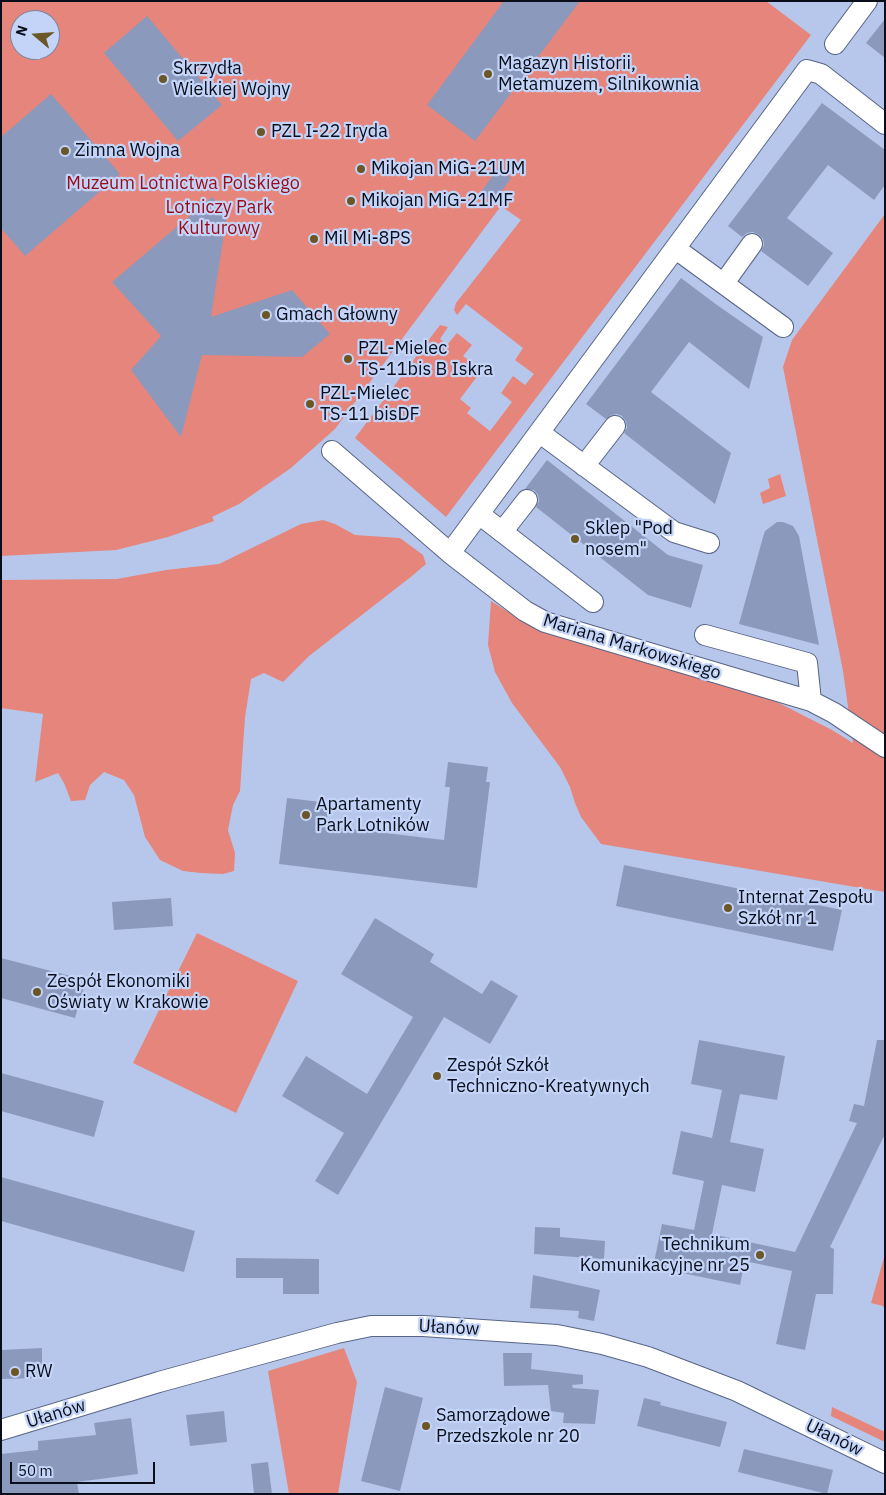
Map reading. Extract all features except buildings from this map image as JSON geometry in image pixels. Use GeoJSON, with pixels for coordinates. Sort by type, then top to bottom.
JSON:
{"type":"FeatureCollection","features":[{"type":"Feature","properties":{"kind":"street"},"geometry":{"type":"LineString","coordinates":[[835,44],[867,1]]}},
{"type":"Feature","properties":{"kind":"street"},"geometry":{"type":"LineString","coordinates":[[450,553],[808,70],[821,74],[885,124]]}},
{"type":"Feature","properties":{"kind":"street"},"geometry":{"type":"LineString","coordinates":[[724,283],[752,244]]}},
{"type":"Feature","properties":{"kind":"street"},"geometry":{"type":"LineString","coordinates":[[676,249],[782,327]]}},
{"type":"Feature","properties":{"kind":"street"},"geometry":{"type":"LineString","coordinates":[[584,466],[615,426]]}},
{"type":"Feature","properties":{"kind":"street"},"geometry":{"type":"LineString","coordinates":[[540,432],[674,532],[709,543]]}},
{"type":"Feature","properties":{"kind":"street","name":"Mariana Markowskiego"},"geometry":{"type":"LineString","coordinates":[[332,452],[450,553],[525,610],[545,622],[811,701],[834,713],[885,747]]}},
{"type":"Feature","properties":{"kind":"street"},"geometry":{"type":"LineString","coordinates":[[502,532],[527,500]]}},
{"type":"Feature","properties":{"kind":"street"},"geometry":{"type":"LineString","coordinates":[[479,514],[593,602]]}},
{"type":"Feature","properties":{"kind":"street"},"geometry":{"type":"LineString","coordinates":[[705,635],[807,663],[811,701]]}},
{"type":"Feature","properties":{"kind":"street","name":"Ułanów"},"geometry":{"type":"LineString","coordinates":[[1,1430],[159,1382],[337,1333],[371,1326],[430,1327],[557,1335],[602,1344],[648,1357],[737,1391],[885,1463]]}},
{"type":"Feature","properties":{"kind":"green space","name":"Lotniczy Park Kulturowy"},"geometry":{"type":"Polygon","coordinates":[[[1,1],[766,1],[811,35],[446,517],[355,438],[440,325],[448,327],[440,339],[447,345],[457,333],[472,345],[463,356],[482,370],[460,399],[471,408],[467,413],[490,431],[512,402],[501,393],[513,376],[525,385],[534,374],[515,360],[523,348],[466,304],[457,315],[454,310],[456,303],[521,220],[501,206],[335,429],[291,468],[239,504],[212,517],[214,521],[168,537],[116,550],[1,556],[1,1]]]}},
{"type":"Feature","properties":{"kind":"green space"},"geometry":{"type":"Polygon","coordinates":[[[885,214],[885,892],[601,844],[581,817],[560,767],[512,703],[495,672],[488,645],[491,601],[535,629],[763,695],[832,730],[853,743],[843,671],[783,367],[792,340],[885,214]]]}},
{"type":"Feature","properties":{"kind":"green space"},"geometry":{"type":"Polygon","coordinates":[[[780,474],[786,496],[763,504],[760,493],[770,488],[768,479],[780,474]]]}},
{"type":"Feature","properties":{"kind":"green space"},"geometry":{"type":"Polygon","coordinates":[[[323,520],[355,535],[400,538],[423,555],[426,564],[309,656],[283,682],[264,673],[251,679],[245,717],[240,791],[233,805],[228,830],[235,853],[234,871],[223,874],[183,871],[160,860],[145,837],[134,795],[124,780],[104,772],[90,785],[85,800],[71,801],[58,773],[35,782],[43,714],[1,708],[1,580],[117,579],[166,570],[219,564],[301,524],[323,520]]]}},
{"type":"Feature","properties":{"kind":"green space"},"geometry":{"type":"Polygon","coordinates":[[[197,933],[298,981],[236,1113],[133,1063],[197,933]]]}},
{"type":"Feature","properties":{"kind":"green space"},"geometry":{"type":"Polygon","coordinates":[[[885,1254],[885,1310],[883,1306],[871,1303],[885,1254]]]}},
{"type":"Feature","properties":{"kind":"green space"},"geometry":{"type":"Polygon","coordinates":[[[344,1348],[357,1382],[338,1494],[289,1494],[268,1371],[344,1348]]]}},
{"type":"Feature","properties":{"kind":"green space"},"geometry":{"type":"Polygon","coordinates":[[[832,1407],[885,1432],[885,1442],[831,1416],[832,1407]]]}},
{"type":"Feature","properties":{"kind":"place","name":"Magazyn Historii, Metamuzem, Silnikownia"},"geometry":{"type":"Point","coordinates":[488,74]}},
{"type":"Feature","properties":{"kind":"place","name":"Skrzydła Wielkiej Wojny"},"geometry":{"type":"Point","coordinates":[163,79]}},
{"type":"Feature","properties":{"kind":"place","name":"PZL I-22 Iryda"},"geometry":{"type":"Point","coordinates":[261,132]}},
{"type":"Feature","properties":{"kind":"place","name":"Zimna Wojna"},"geometry":{"type":"Point","coordinates":[65,151]}},
{"type":"Feature","properties":{"kind":"place","name":"Mikojan MiG-21UM"},"geometry":{"type":"Point","coordinates":[361,169]}},
{"type":"Feature","properties":{"kind":"place","name":"Mikojan MiG-21MF"},"geometry":{"type":"Point","coordinates":[351,201]}},
{"type":"Feature","properties":{"kind":"place","name":"Mil Mi-8PS"},"geometry":{"type":"Point","coordinates":[314,239]}},
{"type":"Feature","properties":{"kind":"place","name":"Gmach Głowny"},"geometry":{"type":"Point","coordinates":[266,315]}},
{"type":"Feature","properties":{"kind":"place","name":"PZL-Mielec TS-11bis B Iskra"},"geometry":{"type":"Point","coordinates":[348,359]}},
{"type":"Feature","properties":{"kind":"place","name":"PZL-Mielec TS-11 bisDF"},"geometry":{"type":"Point","coordinates":[310,404]}},
{"type":"Feature","properties":{"kind":"place","name":"Sklep \"Pod nosem\""},"geometry":{"type":"Point","coordinates":[575,539]}},
{"type":"Feature","properties":{"kind":"place","name":"Apartamenty Park Lotników"},"geometry":{"type":"Point","coordinates":[306,815]}},
{"type":"Feature","properties":{"kind":"place","name":"Internat Zespołu Szkół nr 1"},"geometry":{"type":"Point","coordinates":[728,908]}},
{"type":"Feature","properties":{"kind":"place","name":"Zespół Ekonomiki Oświaty w Krakowie"},"geometry":{"type":"Point","coordinates":[37,992]}},
{"type":"Feature","properties":{"kind":"place","name":"Zespół Szkół Techniczno-Kreatywnych"},"geometry":{"type":"Point","coordinates":[437,1076]}},
{"type":"Feature","properties":{"kind":"place","name":"Technikum Komunikacyjne nr 25"},"geometry":{"type":"Point","coordinates":[760,1255]}},
{"type":"Feature","properties":{"kind":"place","name":"RW"},"geometry":{"type":"Point","coordinates":[15,1372]}},
{"type":"Feature","properties":{"kind":"place","name":"Samorządowe Przedszkole nr 20"},"geometry":{"type":"Point","coordinates":[426,1426]}},
{"type":"Feature","properties":{"kind":"park label","name":"Muzeum Lotnictwa Polskiego"},"geometry":{"type":"Point","coordinates":[183,184]}}]}
